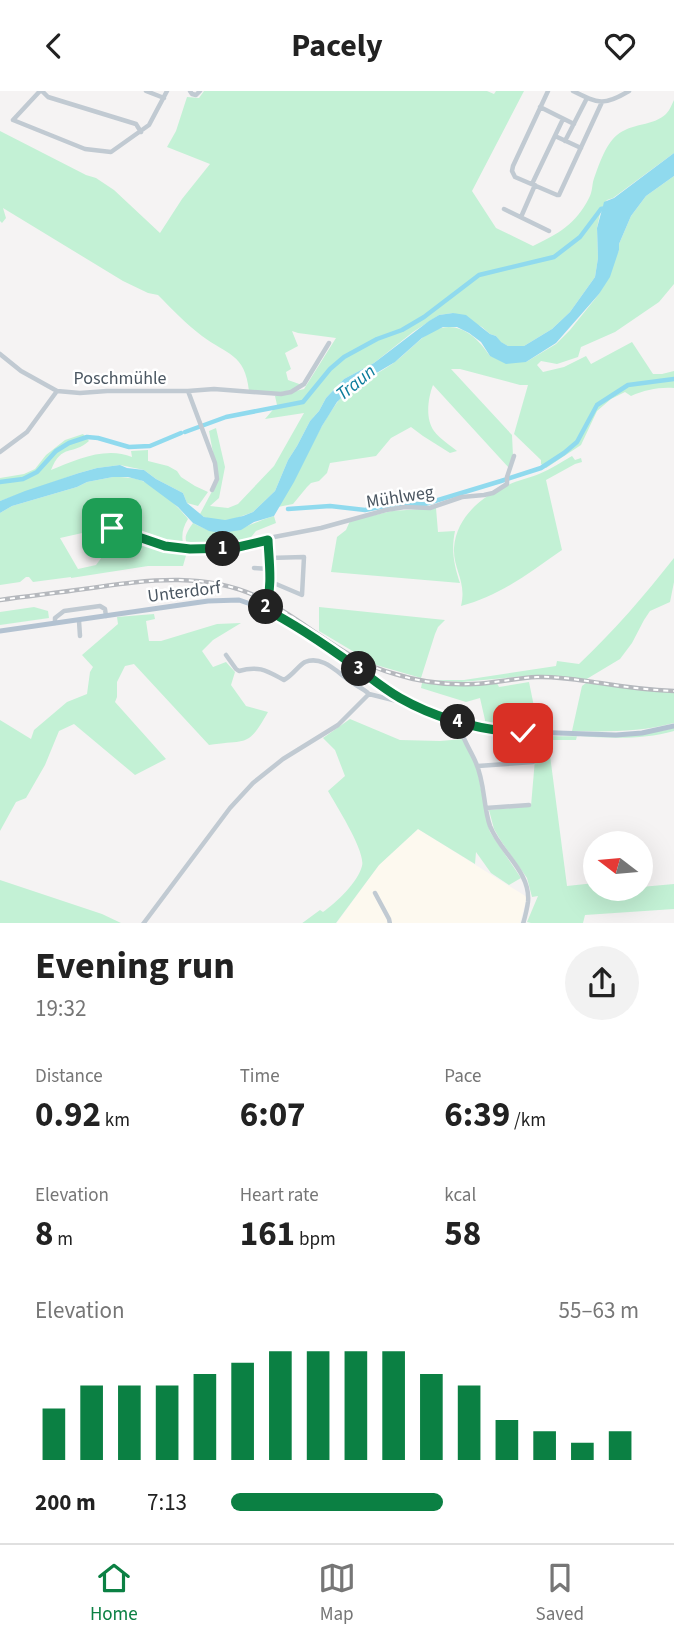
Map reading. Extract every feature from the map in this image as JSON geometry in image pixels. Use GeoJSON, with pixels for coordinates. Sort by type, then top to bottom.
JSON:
{"type":"FeatureCollection","features":[{"type":"Feature","properties":{"kind":"main road","name":"Unterdorf"},"geometry":{"type":"LineString","coordinates":[[0,631],[219,600],[239,600],[265,609],[333,651],[400,698],[461,723],[500,731],[616,735],[674,726]]}},
{"type":"Feature","properties":{"kind":"street"},"geometry":{"type":"LineString","coordinates":[[141,132],[136,124],[48,97],[41,91],[13,121],[85,149],[111,152],[141,132],[149,125],[167,91]]}},
{"type":"Feature","properties":{"kind":"street"},"geometry":{"type":"LineString","coordinates":[[146,91],[164,98]]}},
{"type":"Feature","properties":{"kind":"street"},"geometry":{"type":"LineString","coordinates":[[190,91],[196,95],[200,91]]}},
{"type":"Feature","properties":{"kind":"street"},"geometry":{"type":"LineString","coordinates":[[548,91],[512,171],[515,177],[559,195],[602,102]]}},
{"type":"Feature","properties":{"kind":"street"},"geometry":{"type":"LineString","coordinates":[[573,91],[602,102],[614,100],[629,91]]}},
{"type":"Feature","properties":{"kind":"street"},"geometry":{"type":"LineString","coordinates":[[565,141],[587,98]]}},
{"type":"Feature","properties":{"kind":"street"},"geometry":{"type":"LineString","coordinates":[[540,107],[574,124]]}},
{"type":"Feature","properties":{"kind":"street"},"geometry":{"type":"LineString","coordinates":[[521,217],[563,118]]}},
{"type":"Feature","properties":{"kind":"street"},"geometry":{"type":"LineString","coordinates":[[555,136],[581,148]]}},
{"type":"Feature","properties":{"kind":"street"},"geometry":{"type":"LineString","coordinates":[[504,209],[549,231]]}},
{"type":"Feature","properties":{"kind":"street"},"geometry":{"type":"LineString","coordinates":[[188,391],[214,389],[269,394],[291,392],[304,384],[329,342]]}},
{"type":"Feature","properties":{"kind":"street","name":"Poschmühle"},"geometry":{"type":"LineString","coordinates":[[0,354],[21,371],[57,391],[188,391],[215,463],[217,479],[212,490]]}},
{"type":"Feature","properties":{"kind":"street"},"geometry":{"type":"LineString","coordinates":[[0,452],[27,432],[57,391]]}},
{"type":"Feature","properties":{"kind":"street","name":"Mühlweg"},"geometry":{"type":"LineString","coordinates":[[86,536],[112,528],[165,546],[234,548],[274,537],[321,529],[386,510],[405,507],[430,508],[462,497],[484,495],[507,484],[514,456]]}},
{"type":"Feature","properties":{"kind":"street"},"geometry":{"type":"LineString","coordinates":[[265,609],[269,581],[268,540]]}},
{"type":"Feature","properties":{"kind":"street"},"geometry":{"type":"LineString","coordinates":[[269,558],[304,557],[302,595],[269,581]]}},
{"type":"Feature","properties":{"kind":"street"},"geometry":{"type":"LineString","coordinates":[[254,568],[269,569]]}},
{"type":"Feature","properties":{"kind":"street","name":"Unterdorf"},"geometry":{"type":"LineString","coordinates":[[55,624],[55,618],[64,611],[100,606],[105,608],[106,616]]}},
{"type":"Feature","properties":{"kind":"street"},"geometry":{"type":"LineString","coordinates":[[79,621],[80,636]]}},
{"type":"Feature","properties":{"kind":"street"},"geometry":{"type":"LineString","coordinates":[[226,655],[239,671],[263,669],[284,680],[306,662],[319,661],[369,694],[397,701],[400,698]]}},
{"type":"Feature","properties":{"kind":"street"},"geometry":{"type":"LineString","coordinates":[[143,923],[230,808],[266,772],[338,725],[369,694]]}},
{"type":"Feature","properties":{"kind":"street"},"geometry":{"type":"LineString","coordinates":[[461,723],[462,732],[478,766],[494,834],[526,884],[528,899],[523,923]]}},
{"type":"Feature","properties":{"kind":"street"},"geometry":{"type":"LineString","coordinates":[[478,766],[533,762]]}},
{"type":"Feature","properties":{"kind":"street"},"geometry":{"type":"LineString","coordinates":[[486,808],[529,805]]}},
{"type":"Feature","properties":{"kind":"street"},"geometry":{"type":"LineString","coordinates":[[375,893],[390,923]]}},
{"type":"Feature","properties":{"kind":"shaded area"},"geometry":{"type":"Polygon","coordinates":[[[418,829],[527,897],[520,923],[337,923],[379,865],[418,829]]]}},
{"type":"Feature","properties":{"kind":"green space"},"geometry":{"type":"Polygon","coordinates":[[[204,91],[487,91],[494,94],[496,91],[524,91],[472,191],[496,228],[533,246],[558,232],[584,207],[605,150],[613,139],[629,128],[661,118],[674,100],[674,153],[607,200],[601,209],[597,228],[598,258],[595,277],[570,312],[552,329],[524,346],[508,346],[482,327],[453,313],[439,315],[374,363],[344,379],[326,398],[288,460],[275,491],[253,512],[234,519],[214,520],[200,514],[218,480],[209,431],[216,428],[225,467],[219,498],[210,506],[228,508],[238,504],[274,466],[304,413],[265,419],[277,405],[275,396],[304,389],[336,338],[292,331],[298,346],[285,353],[291,369],[286,372],[288,380],[302,385],[282,392],[249,391],[239,362],[196,331],[158,295],[123,281],[3,208],[6,218],[2,223],[0,221],[0,131],[96,178],[114,190],[160,233],[182,199],[210,164],[167,147],[176,131],[187,97],[199,98],[204,91]]]}},
{"type":"Feature","properties":{"kind":"green space"},"geometry":{"type":"Polygon","coordinates":[[[674,176],[674,284],[659,302],[615,332],[581,347],[578,357],[557,364],[541,361],[537,365],[543,372],[564,367],[586,356],[591,364],[632,342],[653,374],[674,371],[674,388],[652,389],[631,396],[625,392],[611,399],[597,411],[581,445],[546,468],[514,434],[528,385],[451,369],[512,435],[513,456],[509,468],[433,385],[428,408],[429,421],[439,437],[457,451],[450,453],[411,427],[391,438],[376,456],[330,463],[327,473],[319,481],[311,483],[293,504],[278,507],[320,429],[342,397],[392,364],[430,332],[440,328],[459,328],[475,339],[490,356],[526,362],[556,344],[599,294],[631,216],[646,196],[674,176]]]}},
{"type":"Feature","properties":{"kind":"green space"},"geometry":{"type":"Polygon","coordinates":[[[83,434],[89,441],[59,456],[51,470],[91,456],[112,453],[132,457],[131,451],[148,450],[148,461],[168,466],[181,477],[208,492],[198,506],[187,503],[183,493],[144,470],[120,465],[79,473],[0,501],[0,478],[24,474],[35,469],[46,455],[65,440],[83,434]]]}},
{"type":"Feature","properties":{"kind":"green space"},"geometry":{"type":"Polygon","coordinates":[[[572,456],[575,460],[581,458],[582,462],[546,480],[562,550],[501,590],[461,606],[462,589],[454,548],[465,517],[489,495],[543,472],[572,456]]]}},
{"type":"Feature","properties":{"kind":"green space"},"geometry":{"type":"Polygon","coordinates":[[[113,477],[140,480],[160,491],[178,508],[188,519],[183,533],[184,548],[171,547],[109,527],[60,538],[78,569],[96,565],[108,549],[141,540],[171,550],[187,552],[183,566],[148,566],[33,582],[26,577],[20,582],[0,585],[0,513],[12,506],[87,482],[113,477]]]}},
{"type":"Feature","properties":{"kind":"green space"},"geometry":{"type":"Polygon","coordinates":[[[436,508],[438,532],[455,531],[454,557],[460,583],[331,572],[337,537],[346,530],[350,521],[392,511],[436,508]]]}},
{"type":"Feature","properties":{"kind":"green space"},"geometry":{"type":"Polygon","coordinates":[[[274,516],[276,523],[256,531],[248,541],[229,546],[191,547],[186,542],[187,533],[193,523],[205,529],[225,532],[274,516]]]}},
{"type":"Feature","properties":{"kind":"green space"},"geometry":{"type":"Polygon","coordinates":[[[674,558],[674,582],[670,602],[650,611],[620,659],[585,680],[537,675],[462,682],[430,680],[464,680],[556,666],[557,661],[579,664],[628,613],[674,558]]]}},
{"type":"Feature","properties":{"kind":"green space"},"geometry":{"type":"Polygon","coordinates":[[[34,607],[48,611],[49,618],[0,625],[0,612],[34,607]]]}},
{"type":"Feature","properties":{"kind":"green space"},"geometry":{"type":"Polygon","coordinates":[[[319,607],[445,620],[435,634],[421,678],[376,665],[319,631],[319,607]]]}},
{"type":"Feature","properties":{"kind":"green space"},"geometry":{"type":"Polygon","coordinates":[[[154,614],[155,619],[146,621],[149,641],[161,641],[217,624],[241,623],[213,640],[202,651],[213,667],[226,662],[235,672],[231,685],[246,706],[268,712],[255,732],[239,742],[209,745],[134,664],[125,666],[117,682],[115,702],[166,759],[135,775],[74,724],[59,731],[45,765],[26,798],[16,802],[0,831],[0,720],[31,739],[34,730],[67,702],[87,694],[93,667],[82,655],[118,624],[117,617],[154,614]]]}},
{"type":"Feature","properties":{"kind":"green space"},"geometry":{"type":"Polygon","coordinates":[[[529,682],[539,731],[484,726],[480,698],[466,702],[421,688],[422,683],[497,683],[499,687],[529,682]]]}},
{"type":"Feature","properties":{"kind":"green space"},"geometry":{"type":"Polygon","coordinates":[[[586,683],[674,693],[674,723],[623,731],[572,731],[582,686],[586,683]]]}},
{"type":"Feature","properties":{"kind":"green space"},"geometry":{"type":"Polygon","coordinates":[[[350,719],[400,740],[463,739],[477,768],[490,832],[521,878],[509,885],[491,873],[476,852],[475,864],[418,829],[379,865],[336,923],[302,923],[320,910],[323,912],[340,898],[356,879],[362,866],[360,850],[328,791],[345,776],[335,750],[323,738],[350,719]]]}},
{"type":"Feature","properties":{"kind":"green space"},"geometry":{"type":"Polygon","coordinates":[[[674,728],[674,731],[662,734],[638,737],[583,736],[640,734],[674,728]]]}},
{"type":"Feature","properties":{"kind":"green space"},"geometry":{"type":"Polygon","coordinates":[[[537,736],[577,736],[576,740],[548,740],[567,886],[583,884],[583,901],[653,901],[653,886],[674,884],[674,909],[585,915],[583,923],[527,922],[538,896],[532,897],[527,878],[494,829],[489,810],[531,806],[537,736]]]}},
{"type":"Feature","properties":{"kind":"green space"},"geometry":{"type":"Polygon","coordinates":[[[0,880],[102,914],[121,923],[0,923],[0,880]]]}},
{"type":"Feature","properties":{"kind":"water","name":"Traun"},"geometry":{"type":"Polygon","coordinates":[[[674,153],[674,176],[646,196],[631,216],[619,244],[610,277],[599,294],[556,343],[526,362],[506,364],[490,356],[481,342],[457,327],[443,327],[422,338],[395,362],[353,387],[337,402],[274,516],[254,522],[241,530],[221,533],[209,531],[193,523],[178,507],[143,481],[128,477],[87,482],[12,506],[0,513],[0,501],[25,491],[97,468],[120,465],[144,470],[183,493],[187,503],[204,517],[225,520],[253,512],[275,491],[288,460],[326,398],[344,379],[374,363],[429,321],[439,315],[466,315],[508,346],[524,346],[552,329],[570,312],[595,277],[598,258],[597,228],[604,202],[614,198],[674,153]]]}},
{"type":"Feature","properties":{"kind":"waterway"},"geometry":{"type":"LineString","coordinates":[[185,432],[226,417],[303,402],[330,369],[344,357],[424,317],[479,275],[554,257],[580,237],[601,209],[606,208]]}},
{"type":"Feature","properties":{"kind":"waterway"},"geometry":{"type":"LineString","coordinates":[[288,509],[330,506],[365,510],[396,504],[425,504],[541,468],[577,442],[597,405],[628,385],[674,379]]}},
{"type":"Feature","properties":{"kind":"waterway"},"geometry":{"type":"LineString","coordinates":[[0,482],[23,479],[37,472],[56,451],[87,437],[129,447],[150,446],[181,433]]}},
{"type":"Feature","properties":{"kind":"railway"},"geometry":{"type":"LineString","coordinates":[[0,600],[131,583],[200,581],[244,591],[266,601],[360,660],[414,679],[463,684],[553,677],[674,691]]}},
{"type":"Feature","properties":{"kind":"route"},"geometry":{"type":"LineString","coordinates":[[112,528],[174,548],[234,548],[268,540],[269,581],[265,609],[410,703],[461,723],[523,733]]}}]}
